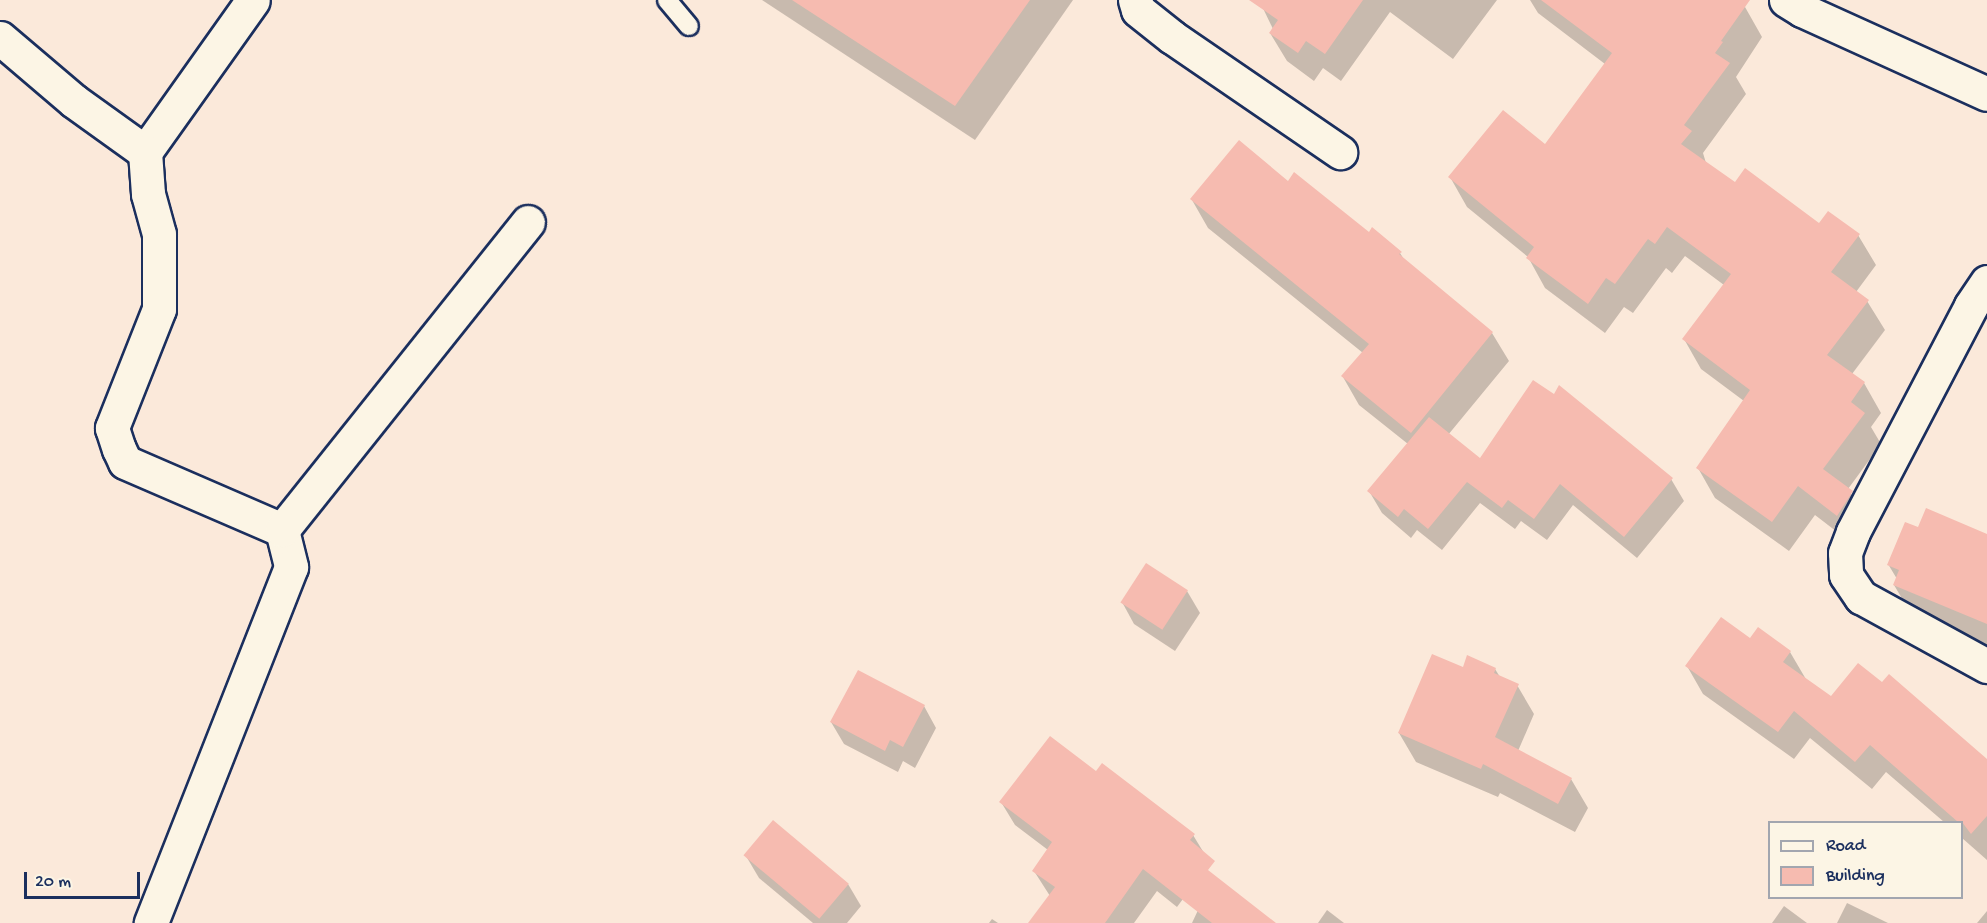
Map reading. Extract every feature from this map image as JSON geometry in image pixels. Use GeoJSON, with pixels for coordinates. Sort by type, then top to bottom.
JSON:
{"type":"FeatureCollection","features":[{"type":"Feature","properties":{"kind":"street"},"geometry":{"type":"LineString","coordinates":[[253,0],[145,152],[148,194],[159,234],[159,309],[112,428],[125,462],[282,530]]}},
{"type":"Feature","properties":{"kind":"street"},"geometry":{"type":"LineString","coordinates":[[1135,0],[1138,10],[1172,37],[1340,152]]}},
{"type":"Feature","properties":{"kind":"street"},"geometry":{"type":"LineString","coordinates":[[1800,3],[1987,93]]}},
{"type":"Feature","properties":{"kind":"street"},"geometry":{"type":"LineString","coordinates":[[0,38],[74,101],[145,152]]}},
{"type":"Feature","properties":{"kind":"street"},"geometry":{"type":"LineString","coordinates":[[282,530],[528,222]]}},
{"type":"Feature","properties":{"kind":"street"},"geometry":{"type":"LineString","coordinates":[[1987,282],[1950,347],[1853,532],[1845,553],[1846,575],[1861,597],[1987,666]]}},
{"type":"Feature","properties":{"kind":"street"},"geometry":{"type":"LineString","coordinates":[[151,923],[291,567],[282,530]]}},
{"type":"Feature","properties":{"kind":"lane"},"geometry":{"type":"LineString","coordinates":[[667,0],[688,26]]}},
{"type":"Feature","properties":{"kind":"building"},"geometry":{"type":"Polygon","coordinates":[[[792,0],[1030,0],[955,106],[792,0]]]}},
{"type":"Feature","properties":{"kind":"building"},"geometry":{"type":"Polygon","coordinates":[[[1249,0],[1363,0],[1325,54],[1306,41],[1298,53],[1269,33],[1278,20],[1249,0]]]}},
{"type":"Feature","properties":{"kind":"building"},"geometry":{"type":"Polygon","coordinates":[[[1541,0],[1750,0],[1715,53],[1730,63],[1684,125],[1692,131],[1681,144],[1735,182],[1745,168],[1819,223],[1828,211],[1860,234],[1831,272],[1869,300],[1827,355],[1865,382],[1851,402],[1865,413],[1823,469],[1853,491],[1837,516],[1798,486],[1772,522],[1696,468],[1750,390],[1682,339],[1731,274],[1667,227],[1655,244],[1648,239],[1615,284],[1606,278],[1588,304],[1526,258],[1534,247],[1448,177],[1503,110],[1545,144],[1612,53],[1541,0]]]}},
{"type":"Feature","properties":{"kind":"building"},"geometry":{"type":"Polygon","coordinates":[[[1239,140],[1288,181],[1294,172],[1369,232],[1372,227],[1402,252],[1399,254],[1493,332],[1411,433],[1341,376],[1369,344],[1190,199],[1239,140]]]}},
{"type":"Feature","properties":{"kind":"building"},"geometry":{"type":"Polygon","coordinates":[[[1533,380],[1554,394],[1559,385],[1673,478],[1624,537],[1560,484],[1534,519],[1508,500],[1502,508],[1467,482],[1428,529],[1404,509],[1398,517],[1367,491],[1429,417],[1480,458],[1533,380]]]}},
{"type":"Feature","properties":{"kind":"building"},"geometry":{"type":"Polygon","coordinates":[[[1926,508],[1987,534],[1987,624],[1893,585],[1899,570],[1887,565],[1905,522],[1918,527],[1926,508]]]}},
{"type":"Feature","properties":{"kind":"building"},"geometry":{"type":"Polygon","coordinates":[[[1146,563],[1188,590],[1162,630],[1120,602],[1146,563]]]}},
{"type":"Feature","properties":{"kind":"building"},"geometry":{"type":"Polygon","coordinates":[[[1721,617],[1750,638],[1758,627],[1791,651],[1783,662],[1831,696],[1858,663],[1882,682],[1889,674],[1987,759],[1987,816],[1971,834],[1963,821],[1957,821],[1870,745],[1855,762],[1794,711],[1778,732],[1685,666],[1721,617]]]}},
{"type":"Feature","properties":{"kind":"building"},"geometry":{"type":"Polygon","coordinates":[[[1432,654],[1463,667],[1467,655],[1496,668],[1494,673],[1519,684],[1495,737],[1572,778],[1558,804],[1483,764],[1481,769],[1398,733],[1432,654]]]}},
{"type":"Feature","properties":{"kind":"building"},"geometry":{"type":"Polygon","coordinates":[[[858,670],[925,705],[903,747],[890,740],[885,751],[830,722],[858,670]]]}},
{"type":"Feature","properties":{"kind":"building"},"geometry":{"type":"Polygon","coordinates":[[[1050,736],[1096,771],[1102,763],[1195,834],[1190,840],[1215,861],[1208,870],[1276,923],[1212,923],[1143,869],[1105,923],[1028,923],[1055,887],[1032,871],[1052,842],[999,802],[1050,736]]]}},
{"type":"Feature","properties":{"kind":"building"},"geometry":{"type":"Polygon","coordinates":[[[773,820],[849,884],[819,919],[743,855],[773,820]]]}}]}
